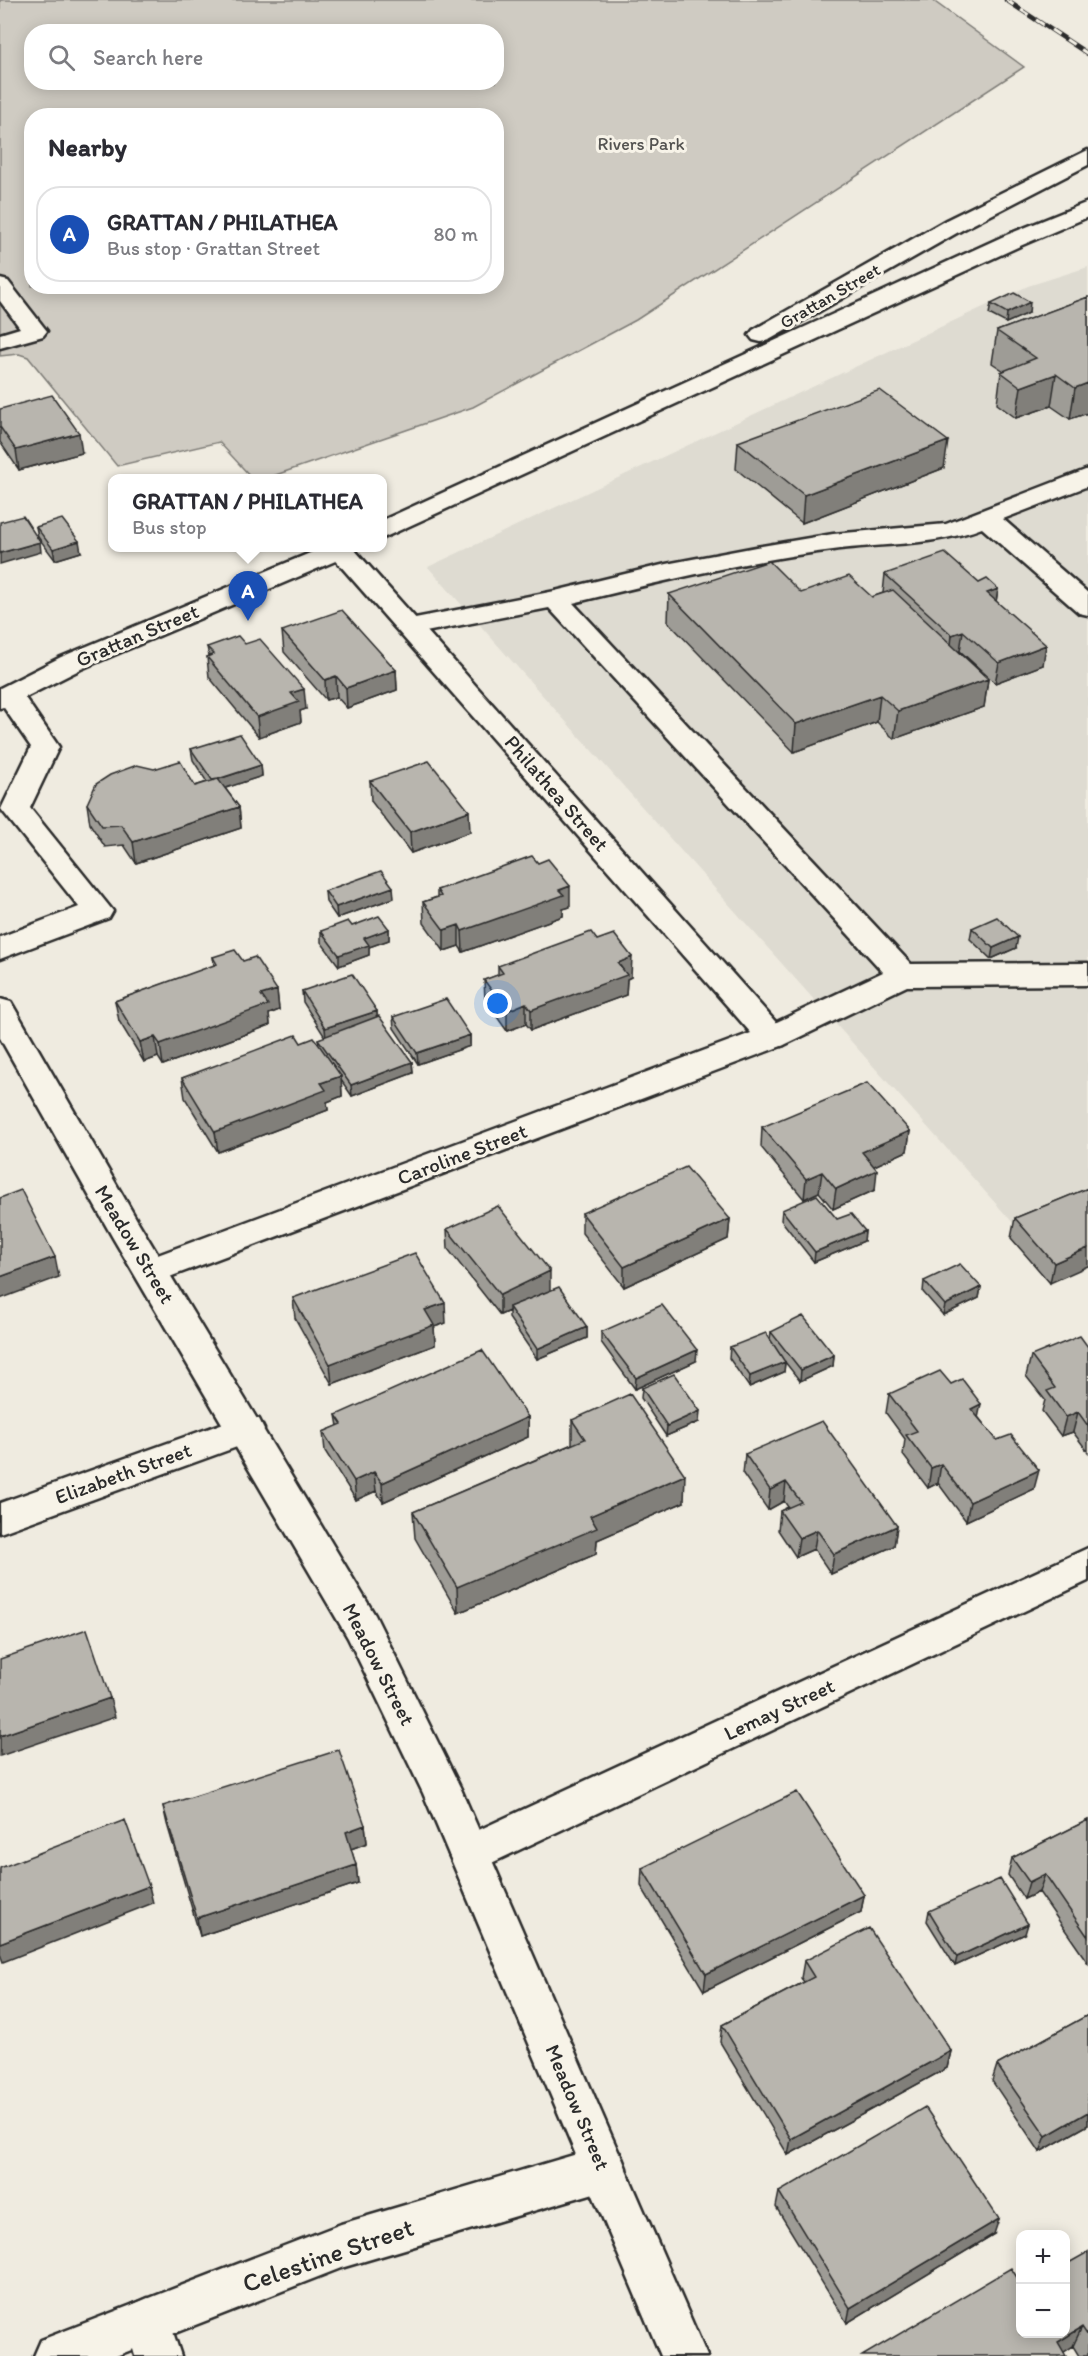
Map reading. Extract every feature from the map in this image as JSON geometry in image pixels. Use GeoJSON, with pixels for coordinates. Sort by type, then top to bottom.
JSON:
{"type":"FeatureCollection","features":[{"type":"Feature","properties":{"kind":"main road","name":"Grattan Street"},"geometry":{"type":"LineString","coordinates":[[575,442],[954,225],[1088,156]]}},
{"type":"Feature","properties":{"kind":"main road","name":"Grattan Street"},"geometry":{"type":"LineString","coordinates":[[387,528],[1001,246],[1088,209]]}},
{"type":"Feature","properties":{"kind":"main road"},"geometry":{"type":"LineString","coordinates":[[0,286],[35,331],[0,341]]}},
{"type":"Feature","properties":{"kind":"main road"},"geometry":{"type":"LineString","coordinates":[[410,627],[555,599],[666,572],[756,555],[833,542],[950,531],[1088,477]]}},
{"type":"Feature","properties":{"kind":"main road"},"geometry":{"type":"LineString","coordinates":[[985,517],[1088,607]]}},
{"type":"Feature","properties":{"kind":"main road","name":"Grattan Street"},"geometry":{"type":"LineString","coordinates":[[3,691],[333,552]]}},
{"type":"Feature","properties":{"kind":"main road","name":"Philathea Street"},"geometry":{"type":"LineString","coordinates":[[345,552],[773,1037]]}},
{"type":"Feature","properties":{"kind":"main road"},"geometry":{"type":"LineString","coordinates":[[555,599],[903,975],[1088,974]]}},
{"type":"Feature","properties":{"kind":"main road"},"geometry":{"type":"LineString","coordinates":[[0,949],[98,910],[15,809],[45,747],[3,691]]}},
{"type":"Feature","properties":{"kind":"main road","name":"Caroline Street"},"geometry":{"type":"LineString","coordinates":[[151,1271],[773,1037],[903,975]]}},
{"type":"Feature","properties":{"kind":"main road","name":"Meadow Street"},"geometry":{"type":"LineString","coordinates":[[0,1010],[151,1271],[362,1627],[441,1789],[684,2356]]}},
{"type":"Feature","properties":{"kind":"main road","name":"Elizabeth Street"},"geometry":{"type":"LineString","coordinates":[[0,1518],[246,1429]]}},
{"type":"Feature","properties":{"kind":"main road","name":"Lemay Street"},"geometry":{"type":"LineString","coordinates":[[469,1854],[1088,1564]]}},
{"type":"Feature","properties":{"kind":"main road","name":"Celestine Street"},"geometry":{"type":"LineString","coordinates":[[57,2356],[153,2338],[341,2246],[604,2168]]}},
{"type":"Feature","properties":{"kind":"shaded area"},"geometry":{"type":"Polygon","coordinates":[[[1088,267],[1088,1193],[1014,1224],[428,567],[1028,286],[1088,267]]]}},
{"type":"Feature","properties":{"kind":"green space","name":"Rivers Park"},"geometry":{"type":"Polygon","coordinates":[[[0,0],[932,0],[1024,67],[636,320],[473,407],[279,474],[248,474],[219,442],[117,466],[28,357],[19,354],[0,356],[0,0]]]}},
{"type":"Feature","properties":{"kind":"building"},"geometry":{"type":"Polygon","coordinates":[[[1014,293],[1030,302],[1007,313],[991,304],[1014,293]]]}},
{"type":"Feature","properties":{"kind":"building"},"geometry":{"type":"Polygon","coordinates":[[[1088,297],[1088,383],[1075,388],[1056,374],[1021,387],[1001,372],[1036,358],[997,331],[1088,297]]]}},
{"type":"Feature","properties":{"kind":"building"},"geometry":{"type":"Polygon","coordinates":[[[880,390],[948,441],[804,495],[738,442],[880,390]]]}},
{"type":"Feature","properties":{"kind":"building"},"geometry":{"type":"Polygon","coordinates":[[[52,395],[79,433],[16,450],[0,427],[0,409],[52,395]]]}},
{"type":"Feature","properties":{"kind":"building"},"geometry":{"type":"Polygon","coordinates":[[[23,516],[40,542],[0,553],[0,522],[23,516]]]}},
{"type":"Feature","properties":{"kind":"building"},"geometry":{"type":"Polygon","coordinates":[[[62,519],[79,541],[53,549],[36,527],[62,519]]]}},
{"type":"Feature","properties":{"kind":"building"},"geometry":{"type":"Polygon","coordinates":[[[945,553],[979,583],[987,579],[998,589],[987,593],[1046,645],[999,663],[963,631],[952,635],[885,574],[945,553]]]}},
{"type":"Feature","properties":{"kind":"building"},"geometry":{"type":"Polygon","coordinates":[[[769,561],[801,593],[849,576],[872,597],[893,590],[988,679],[898,711],[880,695],[796,724],[669,594],[769,561]]]}},
{"type":"Feature","properties":{"kind":"building"},"geometry":{"type":"Polygon","coordinates":[[[342,610],[396,670],[346,688],[336,676],[325,680],[282,631],[342,610]]]}},
{"type":"Feature","properties":{"kind":"building"},"geometry":{"type":"Polygon","coordinates":[[[238,636],[245,644],[260,639],[304,689],[291,693],[299,702],[257,717],[207,657],[214,654],[207,647],[238,636]]]}},
{"type":"Feature","properties":{"kind":"building"},"geometry":{"type":"Polygon","coordinates":[[[240,734],[261,765],[212,780],[191,749],[240,734]]]}},
{"type":"Feature","properties":{"kind":"building"},"geometry":{"type":"Polygon","coordinates":[[[180,761],[195,786],[218,779],[239,807],[133,842],[121,825],[102,826],[87,804],[96,784],[110,775],[137,765],[154,769],[180,761]]]}},
{"type":"Feature","properties":{"kind":"building"},"geometry":{"type":"Polygon","coordinates":[[[429,761],[469,811],[410,832],[370,781],[429,761]]]}},
{"type":"Feature","properties":{"kind":"building"},"geometry":{"type":"Polygon","coordinates":[[[532,856],[538,863],[548,859],[570,886],[559,890],[564,895],[462,931],[459,925],[444,930],[423,902],[441,896],[437,890],[532,856]]]}},
{"type":"Feature","properties":{"kind":"building"},"geometry":{"type":"Polygon","coordinates":[[[381,871],[393,887],[336,907],[325,891],[381,871]]]}},
{"type":"Feature","properties":{"kind":"building"},"geometry":{"type":"Polygon","coordinates":[[[379,916],[389,929],[364,938],[369,945],[339,955],[321,931],[348,921],[352,926],[379,916]]]}},
{"type":"Feature","properties":{"kind":"building"},"geometry":{"type":"Polygon","coordinates":[[[997,917],[1018,937],[993,948],[972,928],[997,917]]]}},
{"type":"Feature","properties":{"kind":"building"},"geometry":{"type":"Polygon","coordinates":[[[591,932],[597,940],[614,934],[632,957],[618,963],[627,975],[531,1010],[526,1003],[507,1011],[484,980],[503,973],[498,966],[591,932]]]}},
{"type":"Feature","properties":{"kind":"building"},"geometry":{"type":"Polygon","coordinates":[[[235,950],[243,961],[255,957],[277,990],[261,995],[268,1005],[160,1044],[155,1037],[140,1042],[115,1001],[217,964],[213,957],[235,950]]]}},
{"type":"Feature","properties":{"kind":"building"},"geometry":{"type":"Polygon","coordinates":[[[352,974],[377,1011],[325,1028],[302,991],[352,974]]]}},
{"type":"Feature","properties":{"kind":"building"},"geometry":{"type":"Polygon","coordinates":[[[446,999],[470,1035],[417,1053],[393,1017],[446,999]]]}},
{"type":"Feature","properties":{"kind":"building"},"geometry":{"type":"Polygon","coordinates":[[[379,1016],[412,1062],[351,1085],[318,1039],[379,1016]]]}},
{"type":"Feature","properties":{"kind":"building"},"geometry":{"type":"Polygon","coordinates":[[[296,1035],[301,1043],[314,1038],[341,1076],[321,1083],[326,1090],[215,1132],[182,1078],[296,1035]]]}},
{"type":"Feature","properties":{"kind":"building"},"geometry":{"type":"Polygon","coordinates":[[[867,1083],[910,1131],[862,1152],[877,1170],[836,1189],[822,1172],[806,1179],[762,1127],[867,1083]]]}},
{"type":"Feature","properties":{"kind":"building"},"geometry":{"type":"Polygon","coordinates":[[[686,1167],[730,1219],[624,1267],[582,1213],[686,1167]]]}},
{"type":"Feature","properties":{"kind":"building"},"geometry":{"type":"Polygon","coordinates":[[[1088,1188],[1088,1248],[1054,1263],[1015,1218],[1088,1188]]]}},
{"type":"Feature","properties":{"kind":"building"},"geometry":{"type":"Polygon","coordinates":[[[21,1190],[55,1257],[0,1277],[0,1198],[21,1190]]]}},
{"type":"Feature","properties":{"kind":"building"},"geometry":{"type":"Polygon","coordinates":[[[817,1195],[837,1219],[851,1214],[865,1231],[815,1252],[782,1210],[817,1195]]]}},
{"type":"Feature","properties":{"kind":"building"},"geometry":{"type":"Polygon","coordinates":[[[498,1206],[550,1271],[500,1295],[447,1229],[498,1206]]]}},
{"type":"Feature","properties":{"kind":"building"},"geometry":{"type":"Polygon","coordinates":[[[415,1253],[445,1303],[425,1310],[434,1325],[330,1364],[293,1298],[415,1253]]]}},
{"type":"Feature","properties":{"kind":"building"},"geometry":{"type":"Polygon","coordinates":[[[960,1264],[981,1287],[945,1305],[924,1281],[960,1264]]]}},
{"type":"Feature","properties":{"kind":"building"},"geometry":{"type":"Polygon","coordinates":[[[559,1287],[587,1327],[537,1349],[509,1307],[559,1287]]]}},
{"type":"Feature","properties":{"kind":"building"},"geometry":{"type":"Polygon","coordinates":[[[662,1305],[697,1350],[636,1378],[601,1332],[662,1305]]]}},
{"type":"Feature","properties":{"kind":"building"},"geometry":{"type":"Polygon","coordinates":[[[803,1316],[834,1355],[801,1370],[771,1332],[803,1316]]]}},
{"type":"Feature","properties":{"kind":"building"},"geometry":{"type":"Polygon","coordinates":[[[766,1333],[785,1362],[750,1376],[730,1347],[766,1333]]]}},
{"type":"Feature","properties":{"kind":"building"},"geometry":{"type":"Polygon","coordinates":[[[1080,1336],[1088,1347],[1088,1426],[1078,1412],[1066,1417],[1047,1391],[1055,1388],[1031,1356],[1080,1336]]]}},
{"type":"Feature","properties":{"kind":"building"},"geometry":{"type":"Polygon","coordinates":[[[482,1350],[528,1417],[382,1483],[374,1472],[354,1481],[323,1432],[342,1424],[336,1415],[482,1350]]]}},
{"type":"Feature","properties":{"kind":"building"},"geometry":{"type":"Polygon","coordinates":[[[940,1371],[951,1384],[962,1379],[981,1404],[971,1409],[997,1440],[1011,1435],[1039,1470],[970,1502],[941,1464],[931,1468],[906,1435],[917,1431],[889,1394],[940,1371]]]}},
{"type":"Feature","properties":{"kind":"building"},"geometry":{"type":"Polygon","coordinates":[[[674,1374],[700,1411],[667,1426],[642,1388],[674,1374]]]}},
{"type":"Feature","properties":{"kind":"building"},"geometry":{"type":"Polygon","coordinates":[[[630,1394],[685,1475],[590,1516],[597,1528],[457,1587],[413,1512],[585,1439],[572,1420],[630,1394]]]}},
{"type":"Feature","properties":{"kind":"building"},"geometry":{"type":"Polygon","coordinates":[[[822,1421],[897,1526],[834,1554],[817,1530],[799,1538],[780,1511],[801,1502],[786,1482],[770,1490],[745,1454],[822,1421]]]}},
{"type":"Feature","properties":{"kind":"building"},"geometry":{"type":"Polygon","coordinates":[[[87,1629],[110,1698],[0,1736],[0,1659],[87,1629]]]}},
{"type":"Feature","properties":{"kind":"building"},"geometry":{"type":"Polygon","coordinates":[[[339,1750],[365,1825],[346,1832],[356,1865],[197,1918],[163,1806],[339,1750]]]}},
{"type":"Feature","properties":{"kind":"building"},"geometry":{"type":"Polygon","coordinates":[[[797,1792],[864,1895],[706,1974],[642,1868],[797,1792]]]}},
{"type":"Feature","properties":{"kind":"building"},"geometry":{"type":"Polygon","coordinates":[[[125,1820],[149,1886],[0,1943],[0,1868],[125,1820]]]}},
{"type":"Feature","properties":{"kind":"building"},"geometry":{"type":"Polygon","coordinates":[[[1088,1820],[1088,1937],[1045,1874],[1029,1882],[1012,1858],[1088,1820]]]}},
{"type":"Feature","properties":{"kind":"building"},"geometry":{"type":"Polygon","coordinates":[[[1000,1879],[1028,1924],[957,1957],[929,1911],[1000,1879]]]}},
{"type":"Feature","properties":{"kind":"building"},"geometry":{"type":"Polygon","coordinates":[[[869,1928],[951,2051],[791,2139],[722,2025],[814,1977],[804,1961],[869,1928]]]}},
{"type":"Feature","properties":{"kind":"building"},"geometry":{"type":"Polygon","coordinates":[[[1088,2015],[1088,2112],[1046,2136],[997,2065],[1088,2015]]]}},
{"type":"Feature","properties":{"kind":"building"},"geometry":{"type":"Polygon","coordinates":[[[925,2107],[999,2219],[850,2308],[779,2192],[925,2107]]]}},
{"type":"Feature","properties":{"kind":"building"},"geometry":{"type":"Polygon","coordinates":[[[1088,2252],[1088,2336],[1082,2327],[1070,2334],[1070,2262],[1088,2252]]]}},
{"type":"Feature","properties":{"kind":"building"},"geometry":{"type":"Polygon","coordinates":[[[1011,2268],[1016,2276],[1016,2338],[1064,2338],[1058,2342],[1066,2356],[862,2356],[1011,2268]]]}},
{"type":"Feature","properties":{"kind":"railway"},"geometry":{"type":"LineString","coordinates":[[1006,0],[1088,54]]}},
{"type":"Feature","properties":{"kind":"place","name":"GRATTAN / PHILATHEA"},"geometry":{"type":"Point","coordinates":[248,621]}}]}
